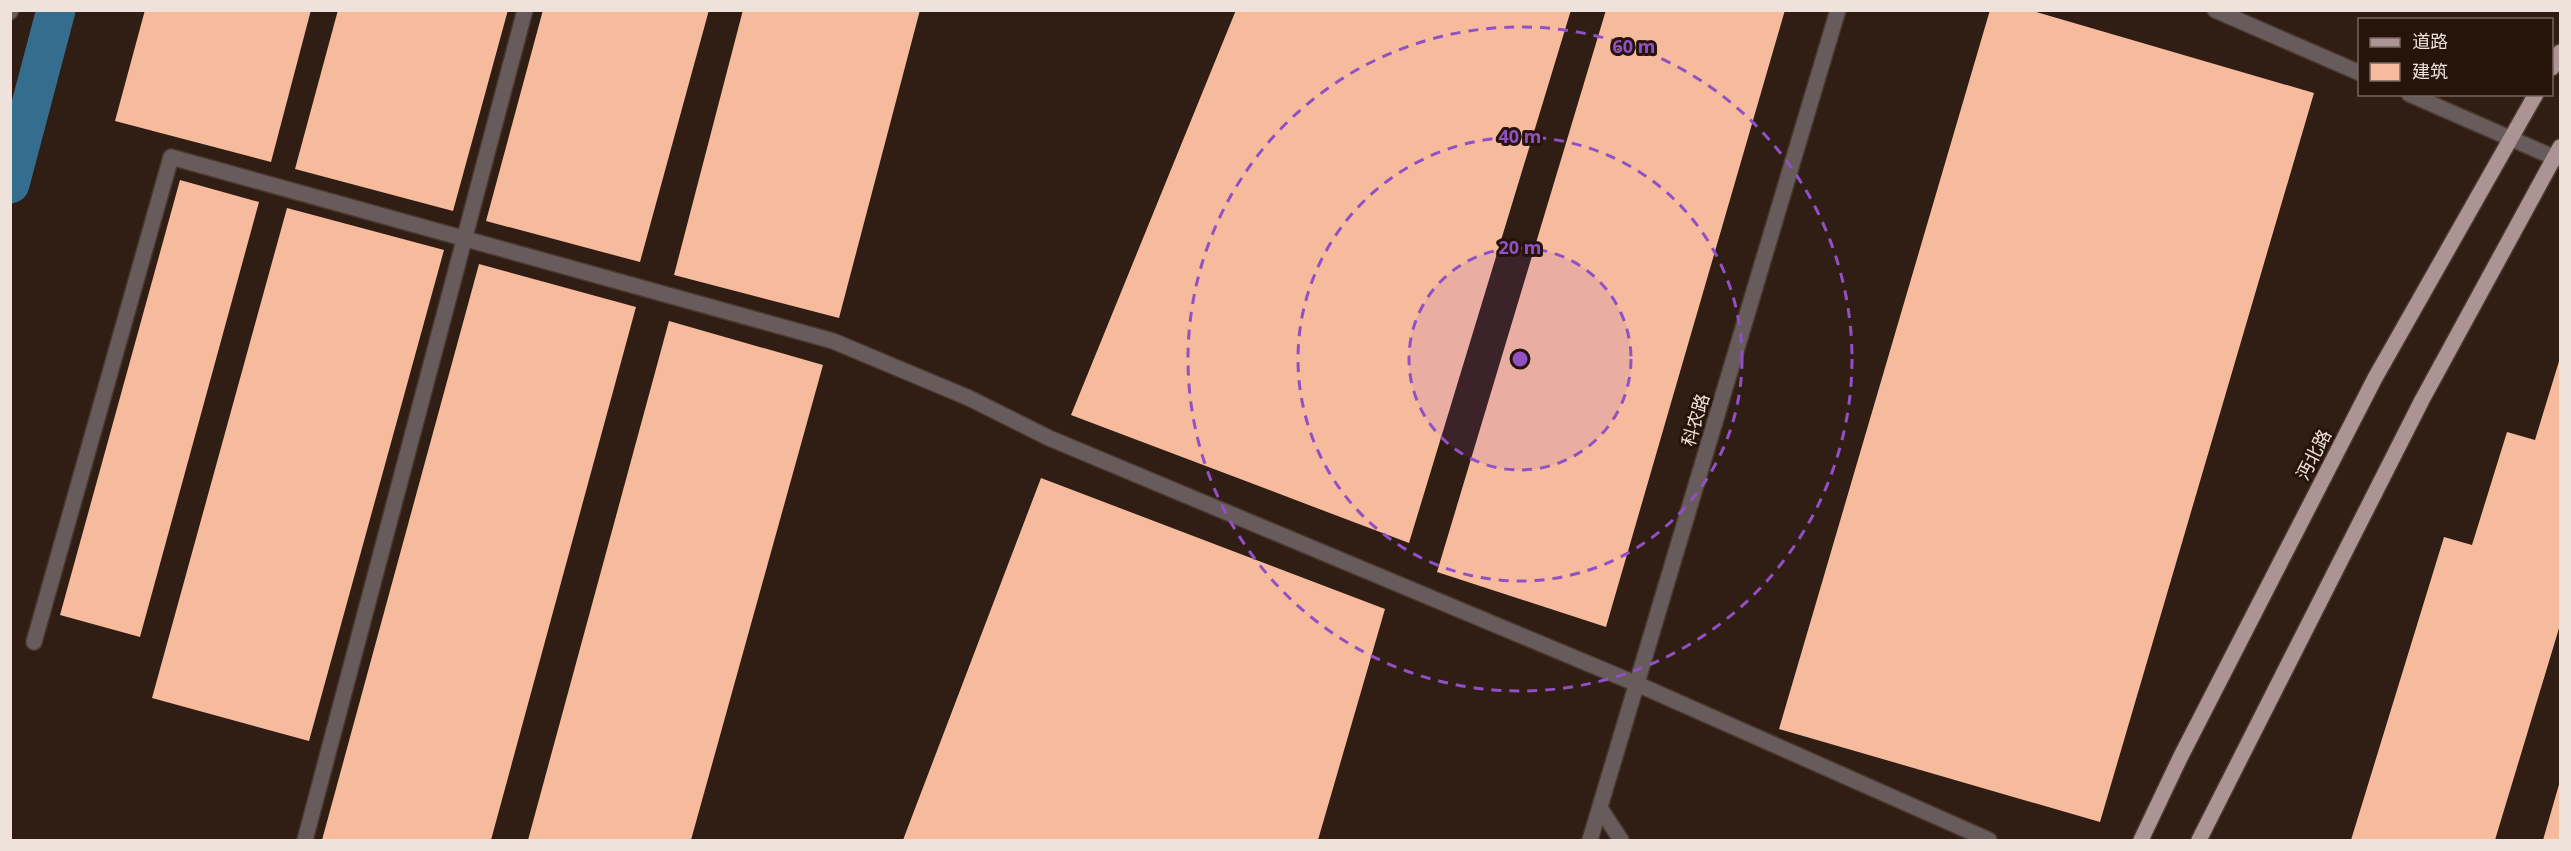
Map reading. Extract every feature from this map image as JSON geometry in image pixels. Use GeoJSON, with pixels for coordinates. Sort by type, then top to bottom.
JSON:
{"type":"FeatureCollection","features":[{"type":"Feature","properties":{"kind":"main road"},"geometry":{"type":"LineString","coordinates":[[2553,66],[2560,52]]}},
{"type":"Feature","properties":{"kind":"main road","name":"沔北路"},"geometry":{"type":"LineString","coordinates":[[2141,840],[2180,758],[2375,378],[2535,96]]}},
{"type":"Feature","properties":{"kind":"main road"},"geometry":{"type":"LineString","coordinates":[[2199,840],[2422,400],[2558,155]]}},
{"type":"Feature","properties":{"kind":"street"},"geometry":{"type":"LineString","coordinates":[[305,840],[525,10]]}},
{"type":"Feature","properties":{"kind":"street","name":"科农路"},"geometry":{"type":"LineString","coordinates":[[1590,840],[1838,10]]}},
{"type":"Feature","properties":{"kind":"street"},"geometry":{"type":"LineString","coordinates":[[2215,10],[2358,72]]}},
{"type":"Feature","properties":{"kind":"street"},"geometry":{"type":"LineString","coordinates":[[2414,96],[2511,139],[2558,155]]}},
{"type":"Feature","properties":{"kind":"street"},"geometry":{"type":"LineString","coordinates":[[34,642],[171,157],[833,341],[969,398],[1049,438],[1637,684],[1989,840]]}},
{"type":"Feature","properties":{"kind":"street"},"geometry":{"type":"LineString","coordinates":[[1600,808],[1621,840]]}},
{"type":"Feature","properties":{"kind":"building"},"geometry":{"type":"Polygon","coordinates":[[[145,10],[311,10],[271,162],[115,121],[145,10]]]}},
{"type":"Feature","properties":{"kind":"building"},"geometry":{"type":"Polygon","coordinates":[[[338,10],[508,10],[453,211],[295,169],[338,10]]]}},
{"type":"Feature","properties":{"kind":"building"},"geometry":{"type":"Polygon","coordinates":[[[543,10],[709,10],[640,262],[486,221],[543,10]]]}},
{"type":"Feature","properties":{"kind":"building"},"geometry":{"type":"Polygon","coordinates":[[[743,10],[920,10],[839,318],[674,275],[743,10]]]}},
{"type":"Feature","properties":{"kind":"building"},"geometry":{"type":"Polygon","coordinates":[[[1236,10],[1571,10],[1409,543],[1071,415],[1236,10]]]}},
{"type":"Feature","properties":{"kind":"building"},"geometry":{"type":"Polygon","coordinates":[[[1606,10],[1785,10],[1606,627],[1437,572],[1606,10]]]}},
{"type":"Feature","properties":{"kind":"building"},"geometry":{"type":"Polygon","coordinates":[[[1990,10],[2029,10],[2314,93],[2100,822],[1779,729],[1990,10]]]}},
{"type":"Feature","properties":{"kind":"building"},"geometry":{"type":"Polygon","coordinates":[[[180,180],[259,202],[140,637],[60,615],[180,180]]]}},
{"type":"Feature","properties":{"kind":"building"},"geometry":{"type":"Polygon","coordinates":[[[287,208],[444,250],[309,741],[152,698],[287,208]]]}},
{"type":"Feature","properties":{"kind":"building"},"geometry":{"type":"Polygon","coordinates":[[[479,264],[636,307],[491,840],[322,840],[479,264]]]}},
{"type":"Feature","properties":{"kind":"building"},"geometry":{"type":"Polygon","coordinates":[[[669,321],[823,365],[691,840],[528,840],[669,321]]]}},
{"type":"Feature","properties":{"kind":"building"},"geometry":{"type":"Polygon","coordinates":[[[2560,358],[2560,625],[2495,840],[2351,840],[2444,537],[2472,545],[2507,432],[2535,440],[2560,358]]]}},
{"type":"Feature","properties":{"kind":"building"},"geometry":{"type":"Polygon","coordinates":[[[1041,478],[1385,609],[1318,840],[903,840],[1041,478]]]}},
{"type":"Feature","properties":{"kind":"building"},"geometry":{"type":"Polygon","coordinates":[[[2560,781],[2560,840],[2543,840],[2560,781]]]}},
{"type":"Feature","properties":{"kind":"waterway"},"geometry":{"type":"LineString","coordinates":[[10,184],[56,10]]}}]}
